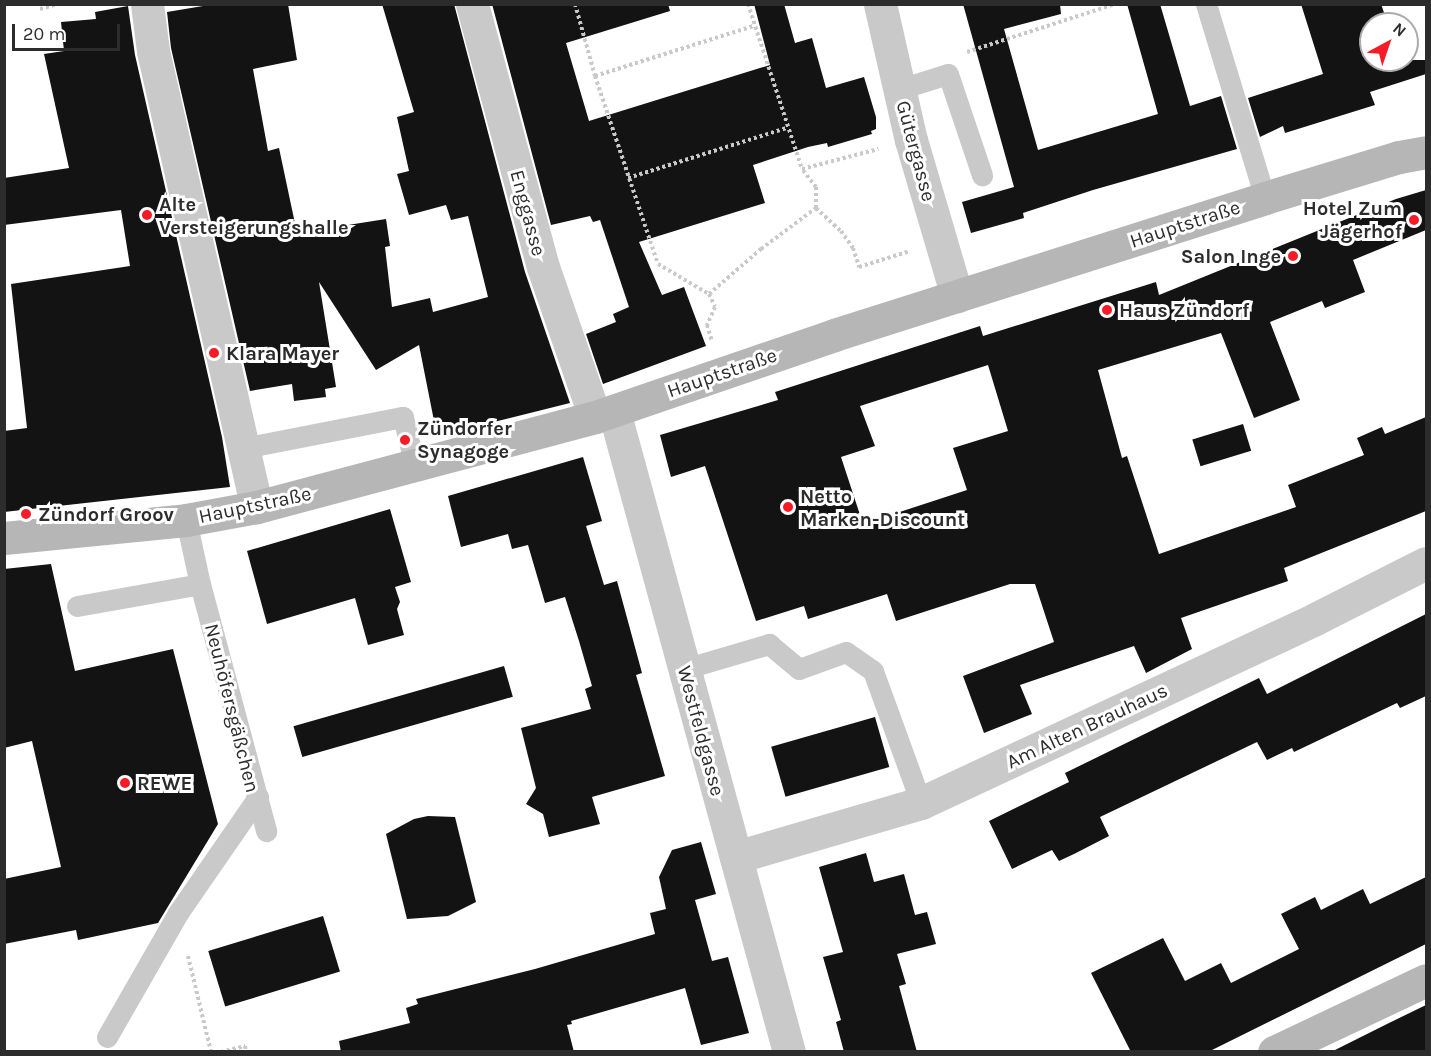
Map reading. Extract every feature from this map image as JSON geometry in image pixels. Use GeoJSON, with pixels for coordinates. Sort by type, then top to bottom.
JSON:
{"type":"FeatureCollection","features":[{"type":"Feature","properties":{"kind":"main road","name":"Hauptstraße"},"geometry":{"type":"LineString","coordinates":[[4,538],[186,520],[257,507],[415,466],[605,414],[957,296],[1265,198],[1399,157],[1426,152]]}},
{"type":"Feature","properties":{"kind":"main road"},"geometry":{"type":"LineString","coordinates":[[1274,1052],[1426,980]]}},
{"type":"Feature","properties":{"kind":"street"},"geometry":{"type":"LineString","coordinates":[[147,4],[153,51],[257,507]]}},
{"type":"Feature","properties":{"kind":"street","name":"Enggasse"},"geometry":{"type":"LineString","coordinates":[[472,4],[543,267],[605,414]]}},
{"type":"Feature","properties":{"kind":"street","name":"Gütergasse"},"geometry":{"type":"LineString","coordinates":[[880,4],[911,140],[957,296]]}},
{"type":"Feature","properties":{"kind":"street","name":"Westfeldgasse"},"geometry":{"type":"LineString","coordinates":[[605,414],[673,630],[789,1052]]}},
{"type":"Feature","properties":{"kind":"street","name":"Am Alten Brauhaus"},"geometry":{"type":"LineString","coordinates":[[736,857],[921,803],[1322,616],[1426,563]]}},
{"type":"Feature","properties":{"kind":"lane"},"geometry":{"type":"LineString","coordinates":[[1206,4],[1265,198]]}},
{"type":"Feature","properties":{"kind":"lane"},"geometry":{"type":"LineString","coordinates":[[900,89],[948,74],[982,175]]}},
{"type":"Feature","properties":{"kind":"lane"},"geometry":{"type":"LineString","coordinates":[[243,447],[403,417],[415,466]]}},
{"type":"Feature","properties":{"kind":"lane","name":"Neuhöfersgäßchen"},"geometry":{"type":"LineString","coordinates":[[107,1036],[178,913],[258,797],[200,584],[186,520]]}},
{"type":"Feature","properties":{"kind":"lane"},"geometry":{"type":"LineString","coordinates":[[77,606],[200,584]]}},
{"type":"Feature","properties":{"kind":"lane"},"geometry":{"type":"LineString","coordinates":[[684,669],[769,644],[799,669],[846,652],[873,671],[921,803]]}},
{"type":"Feature","properties":{"kind":"lane"},"geometry":{"type":"LineString","coordinates":[[258,797],[266,831]]}},
{"type":"Feature","properties":{"kind":"path"},"geometry":{"type":"LineString","coordinates":[[40,9],[57,4]]}},
{"type":"Feature","properties":{"kind":"path"},"geometry":{"type":"LineString","coordinates":[[575,4],[595,76],[658,264],[709,294],[715,307],[707,325],[723,373]]}},
{"type":"Feature","properties":{"kind":"path"},"geometry":{"type":"LineString","coordinates":[[748,4],[802,169],[816,187],[816,207],[841,231],[852,248],[859,267],[941,241]]}},
{"type":"Feature","properties":{"kind":"path"},"geometry":{"type":"LineString","coordinates":[[982,47],[1115,4]]}},
{"type":"Feature","properties":{"kind":"path"},"geometry":{"type":"LineString","coordinates":[[1046,18],[1048,26]]}},
{"type":"Feature","properties":{"kind":"path"},"geometry":{"type":"LineString","coordinates":[[595,76],[754,26]]}},
{"type":"Feature","properties":{"kind":"path"},"geometry":{"type":"LineString","coordinates":[[628,178],[787,128]]}},
{"type":"Feature","properties":{"kind":"path"},"geometry":{"type":"LineString","coordinates":[[802,169],[911,140]]}},
{"type":"Feature","properties":{"kind":"path"},"geometry":{"type":"LineString","coordinates":[[709,294],[760,249],[816,207]]}},
{"type":"Feature","properties":{"kind":"path"},"geometry":{"type":"LineString","coordinates":[[178,913],[211,1052]]}},
{"type":"Feature","properties":{"kind":"path"},"geometry":{"type":"LineString","coordinates":[[221,1052],[244,1046],[246,1052]]}},
{"type":"Feature","properties":{"kind":"building"},"geometry":{"type":"Polygon","coordinates":[[[215,4],[288,4],[297,60],[253,69],[268,151],[279,148],[297,233],[386,219],[390,246],[385,247],[392,307],[430,298],[433,312],[488,297],[468,216],[451,220],[446,205],[409,215],[397,174],[409,171],[397,117],[414,112],[382,4],[454,4],[525,272],[570,403],[437,436],[419,345],[376,370],[319,282],[336,387],[325,389],[326,397],[294,401],[292,384],[250,391],[171,48],[167,12],[215,4]]]}},
{"type":"Feature","properties":{"kind":"building"},"geometry":{"type":"Polygon","coordinates":[[[492,4],[668,4],[670,11],[566,43],[589,121],[770,65],[754,4],[784,4],[795,43],[812,38],[826,88],[864,77],[876,117],[876,129],[871,131],[872,134],[828,147],[827,143],[808,147],[753,165],[765,203],[639,242],[662,295],[684,287],[706,346],[603,384],[586,334],[616,322],[613,314],[629,307],[600,220],[593,222],[590,216],[551,225],[492,4]]]}},
{"type":"Feature","properties":{"kind":"building"},"geometry":{"type":"Polygon","coordinates":[[[963,4],[1060,4],[1061,14],[1004,29],[1038,150],[1158,114],[1127,4],[1160,4],[1190,106],[1221,96],[1237,149],[1093,190],[1023,213],[1024,218],[971,233],[962,202],[1014,187],[963,4]]]}},
{"type":"Feature","properties":{"kind":"building"},"geometry":{"type":"Polygon","coordinates":[[[1301,4],[1381,4],[1384,12],[1359,12],[1359,72],[1419,72],[1419,60],[1426,60],[1426,74],[1370,92],[1375,105],[1285,133],[1283,126],[1260,137],[1248,98],[1323,74],[1301,4]]]}},
{"type":"Feature","properties":{"kind":"building"},"geometry":{"type":"Polygon","coordinates":[[[128,6],[135,55],[222,437],[230,487],[4,512],[4,431],[27,428],[11,284],[130,266],[121,210],[4,225],[4,178],[69,168],[44,54],[64,51],[61,22],[96,19],[95,12],[128,6]]]}},
{"type":"Feature","properties":{"kind":"building"},"geometry":{"type":"Polygon","coordinates":[[[1426,190],[1426,230],[1353,260],[1365,292],[1325,308],[1322,301],[1270,322],[1300,400],[1254,418],[1221,333],[1098,370],[1122,458],[1127,456],[1159,554],[1296,507],[1288,485],[1364,455],[1357,438],[1382,427],[1385,434],[1426,417],[1426,511],[1284,568],[1288,581],[1181,618],[1192,649],[1146,673],[1134,646],[1020,685],[1032,714],[984,733],[963,676],[1054,642],[1035,584],[1010,584],[896,621],[887,594],[808,619],[804,606],[756,621],[705,466],[671,477],[660,435],[778,400],[775,392],[980,326],[983,336],[1156,282],[1159,295],[1396,199],[1426,190]],[[988,365],[860,406],[875,446],[841,457],[863,524],[967,490],[953,448],[1008,431],[988,365]]]}},
{"type":"Feature","properties":{"kind":"building"},"geometry":{"type":"Polygon","coordinates":[[[1243,424],[1251,451],[1201,466],[1192,439],[1243,424]]]}},
{"type":"Feature","properties":{"kind":"building"},"geometry":{"type":"Polygon","coordinates":[[[583,457],[602,521],[586,526],[604,585],[617,581],[642,673],[636,675],[665,776],[592,797],[600,824],[549,837],[543,814],[526,804],[536,788],[521,728],[591,709],[585,689],[592,686],[579,641],[565,597],[545,603],[528,545],[512,549],[508,534],[461,547],[448,496],[583,457]]]}},
{"type":"Feature","properties":{"kind":"building"},"geometry":{"type":"Polygon","coordinates":[[[390,509],[411,582],[395,587],[400,602],[397,609],[404,635],[368,645],[355,598],[267,624],[247,551],[390,509]]]}},
{"type":"Feature","properties":{"kind":"building","name":"REWE"},"geometry":{"type":"Polygon","coordinates":[[[51,564],[75,671],[173,649],[218,824],[158,923],[78,940],[76,930],[4,944],[4,879],[61,867],[32,741],[4,748],[4,569],[51,564]]]}},
{"type":"Feature","properties":{"kind":"building"},"geometry":{"type":"Polygon","coordinates":[[[1426,614],[1426,696],[1400,708],[1397,703],[1294,752],[1292,748],[1267,760],[1257,742],[1100,817],[1109,836],[1059,861],[1052,850],[1012,869],[989,821],[1069,782],[1065,773],[1259,678],[1267,694],[1426,614]]]}},
{"type":"Feature","properties":{"kind":"building"},"geometry":{"type":"Polygon","coordinates":[[[504,666],[513,697],[302,757],[293,726],[504,666]]]}},
{"type":"Feature","properties":{"kind":"building"},"geometry":{"type":"Polygon","coordinates":[[[875,717],[889,767],[786,797],[771,747],[875,717]]]}},
{"type":"Feature","properties":{"kind":"building"},"geometry":{"type":"Polygon","coordinates":[[[428,816],[455,817],[476,902],[448,916],[407,919],[386,834],[414,819],[428,816]]]}},
{"type":"Feature","properties":{"kind":"building"},"geometry":{"type":"Polygon","coordinates":[[[701,842],[716,894],[695,900],[712,961],[728,957],[749,1033],[701,1045],[685,988],[571,1021],[572,1024],[567,1025],[574,1052],[341,1052],[339,1041],[410,1023],[406,1008],[418,1004],[416,999],[535,969],[655,934],[650,913],[666,909],[659,877],[672,850],[701,842]]]}},
{"type":"Feature","properties":{"kind":"building"},"geometry":{"type":"Polygon","coordinates":[[[866,853],[874,882],[904,874],[915,915],[927,912],[936,944],[897,954],[906,984],[899,986],[917,1052],[844,1052],[836,1022],[841,1020],[823,957],[843,952],[819,867],[866,853]]]}},
{"type":"Feature","properties":{"kind":"building"},"geometry":{"type":"Polygon","coordinates":[[[1426,877],[1426,944],[1208,1052],[1131,1052],[1091,973],[1163,938],[1185,981],[1221,963],[1231,983],[1299,949],[1281,914],[1315,897],[1321,910],[1363,889],[1370,904],[1426,877]]]}},
{"type":"Feature","properties":{"kind":"building"},"geometry":{"type":"Polygon","coordinates":[[[323,916],[340,971],[225,1007],[208,951],[323,916]]]}},
{"type":"Feature","properties":{"kind":"building"},"geometry":{"type":"Polygon","coordinates":[[[1426,1005],[1426,1052],[1331,1052],[1389,1023],[1426,1005]]]}},
{"type":"Feature","properties":{"kind":"place","name":"Alte Versteigerungshalle"},"geometry":{"type":"Point","coordinates":[147,215]}},
{"type":"Feature","properties":{"kind":"place","name":"Hotel Zum Jägerhof"},"geometry":{"type":"Point","coordinates":[1414,220]}},
{"type":"Feature","properties":{"kind":"place","name":"Salon Inge"},"geometry":{"type":"Point","coordinates":[1293,256]}},
{"type":"Feature","properties":{"kind":"place","name":"Haus Zündorf"},"geometry":{"type":"Point","coordinates":[1107,310]}},
{"type":"Feature","properties":{"kind":"place","name":"Klara Mayer"},"geometry":{"type":"Point","coordinates":[214,353]}},
{"type":"Feature","properties":{"kind":"place","name":"Zündorfer Synagoge"},"geometry":{"type":"Point","coordinates":[405,440]}},
{"type":"Feature","properties":{"kind":"place","name":"Netto Marken-Discount"},"geometry":{"type":"Point","coordinates":[788,507]}},
{"type":"Feature","properties":{"kind":"place","name":"Zündorf Groov"},"geometry":{"type":"Point","coordinates":[26,514]}},
{"type":"Feature","properties":{"kind":"place","name":"REWE"},"geometry":{"type":"Point","coordinates":[125,783]}}]}
